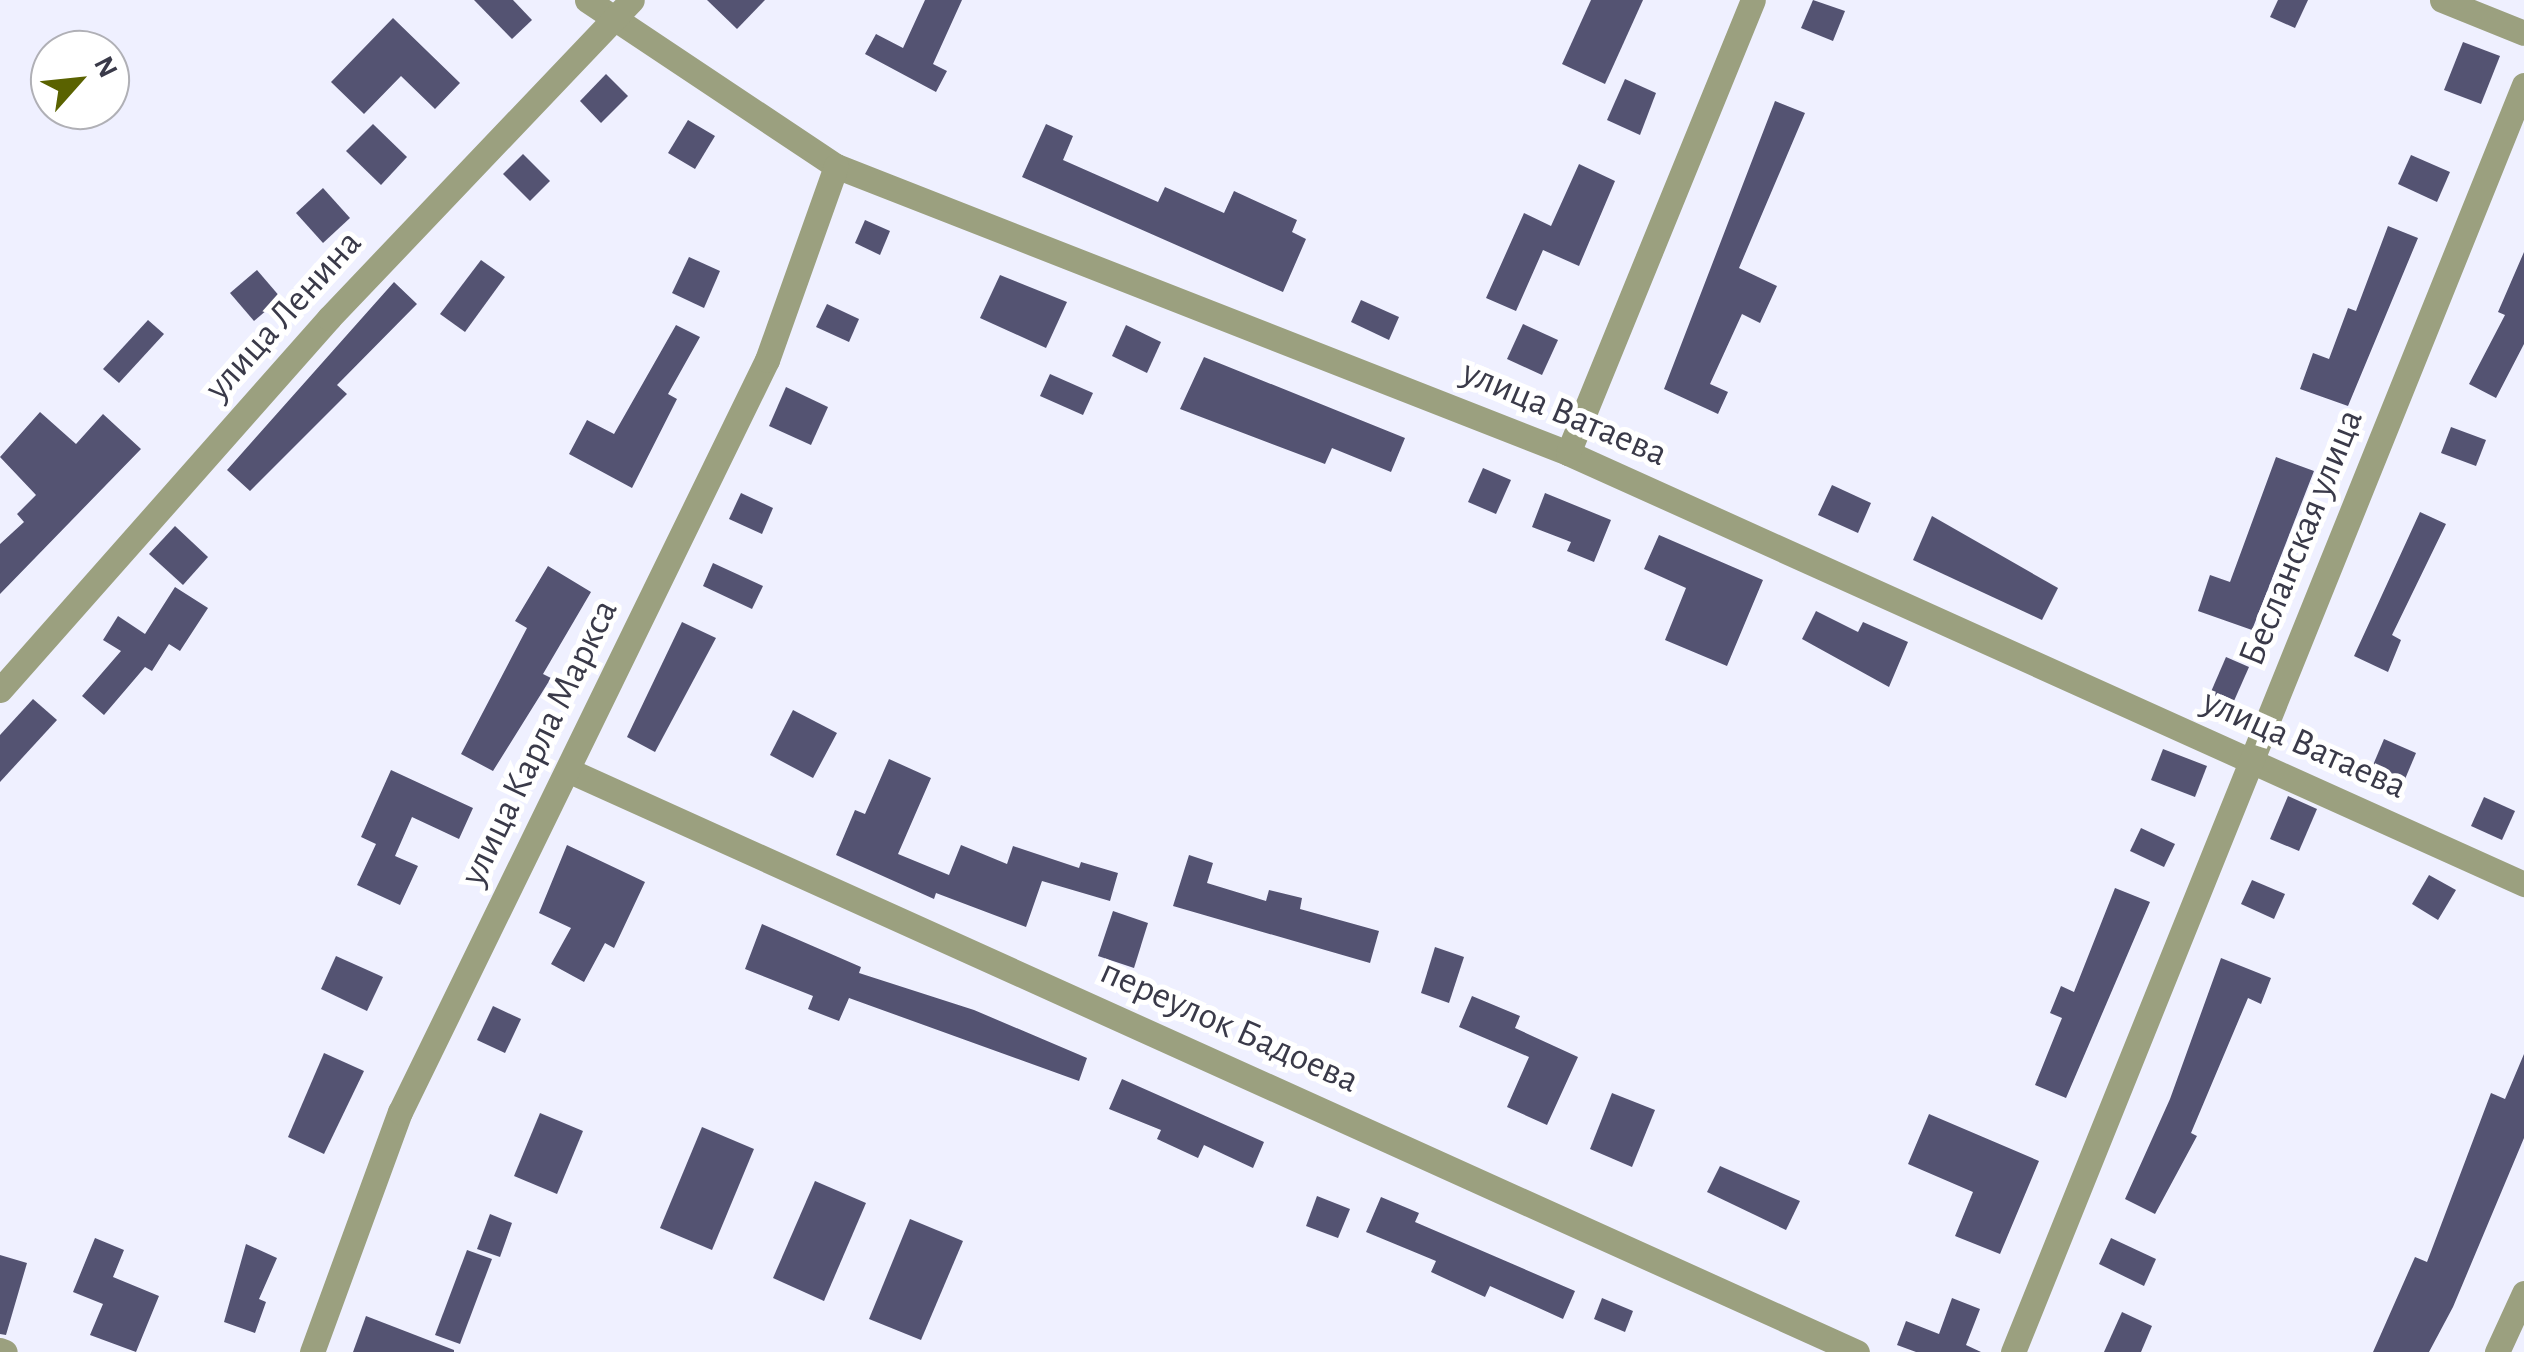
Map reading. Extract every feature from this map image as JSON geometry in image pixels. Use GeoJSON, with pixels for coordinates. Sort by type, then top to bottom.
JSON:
{"type":"FeatureCollection","features":[{"type":"Feature","properties":{"kind":"street","name":"улица Ватаева"},"geometry":{"type":"LineString","coordinates":[[586,0],[623,9],[836,166],[1568,453],[2524,884]]}},
{"type":"Feature","properties":{"kind":"street"},"geometry":{"type":"LineString","coordinates":[[1568,453],[1753,0]]}},
{"type":"Feature","properties":{"kind":"street"},"geometry":{"type":"LineString","coordinates":[[2442,0],[2524,32]]}},
{"type":"Feature","properties":{"kind":"street","name":"улица Ленина"},"geometry":{"type":"LineString","coordinates":[[0,690],[329,318],[623,9]]}},
{"type":"Feature","properties":{"kind":"street","name":"Бесланская улица"},"geometry":{"type":"LineString","coordinates":[[2013,1352],[2524,85]]}},
{"type":"Feature","properties":{"kind":"street","name":"улица Карла Маркса"},"geometry":{"type":"LineString","coordinates":[[312,1352],[400,1112],[570,771],[767,360],[836,166]]}},
{"type":"Feature","properties":{"kind":"street","name":"переулок Бадоева"},"geometry":{"type":"LineString","coordinates":[[570,771],[1857,1352]]}},
{"type":"Feature","properties":{"kind":"street"},"geometry":{"type":"LineString","coordinates":[[2497,1352],[2524,1294]]}},
{"type":"Feature","properties":{"kind":"building"},"geometry":{"type":"Polygon","coordinates":[[[474,0],[513,0],[532,20],[512,39],[474,0]]]}},
{"type":"Feature","properties":{"kind":"building"},"geometry":{"type":"Polygon","coordinates":[[[707,0],[765,0],[737,29],[707,0]]]}},
{"type":"Feature","properties":{"kind":"building"},"geometry":{"type":"Polygon","coordinates":[[[925,0],[962,0],[933,64],[947,71],[936,92],[865,54],[876,34],[903,48],[925,0]]]}},
{"type":"Feature","properties":{"kind":"building"},"geometry":{"type":"Polygon","coordinates":[[[1591,0],[1643,0],[1605,84],[1562,64],[1591,0]]]}},
{"type":"Feature","properties":{"kind":"building"},"geometry":{"type":"Polygon","coordinates":[[[1813,0],[1845,11],[1833,41],[1801,28],[1813,0]]]}},
{"type":"Feature","properties":{"kind":"building"},"geometry":{"type":"Polygon","coordinates":[[[2278,0],[2308,0],[2295,28],[2270,17],[2278,0]]]}},
{"type":"Feature","properties":{"kind":"building"},"geometry":{"type":"Polygon","coordinates":[[[393,18],[460,83],[435,109],[401,76],[364,114],[331,82],[393,18]]]}},
{"type":"Feature","properties":{"kind":"building"},"geometry":{"type":"Polygon","coordinates":[[[2463,42],[2500,56],[2481,104],[2444,90],[2463,42]]]}},
{"type":"Feature","properties":{"kind":"building"},"geometry":{"type":"Polygon","coordinates":[[[606,74],[628,96],[601,123],[580,101],[606,74]]]}},
{"type":"Feature","properties":{"kind":"building"},"geometry":{"type":"Polygon","coordinates":[[[1625,79],[1656,93],[1640,135],[1607,120],[1625,79]]]}},
{"type":"Feature","properties":{"kind":"building"},"geometry":{"type":"Polygon","coordinates":[[[1775,101],[1805,113],[1739,268],[1777,286],[1760,323],[1742,314],[1710,384],[1728,392],[1718,414],[1664,389],[1775,101]]]}},
{"type":"Feature","properties":{"kind":"building"},"geometry":{"type":"Polygon","coordinates":[[[688,120],[715,136],[695,169],[668,153],[688,120]]]}},
{"type":"Feature","properties":{"kind":"building"},"geometry":{"type":"Polygon","coordinates":[[[373,124],[407,157],[381,185],[346,151],[373,124]]]}},
{"type":"Feature","properties":{"kind":"building"},"geometry":{"type":"Polygon","coordinates":[[[1046,124],[1073,136],[1063,160],[1158,202],[1165,187],[1224,213],[1234,191],[1297,220],[1292,232],[1306,239],[1283,292],[1022,177],[1046,124]]]}},
{"type":"Feature","properties":{"kind":"building"},"geometry":{"type":"Polygon","coordinates":[[[523,154],[550,181],[530,201],[503,174],[523,154]]]}},
{"type":"Feature","properties":{"kind":"building"},"geometry":{"type":"Polygon","coordinates":[[[2411,155],[2450,172],[2437,202],[2398,184],[2411,155]]]}},
{"type":"Feature","properties":{"kind":"building"},"geometry":{"type":"Polygon","coordinates":[[[1579,164],[1615,181],[1579,266],[1543,250],[1516,311],[1486,298],[1524,213],[1551,226],[1579,164]]]}},
{"type":"Feature","properties":{"kind":"building"},"geometry":{"type":"Polygon","coordinates":[[[323,188],[350,218],[323,243],[296,213],[323,188]]]}},
{"type":"Feature","properties":{"kind":"building"},"geometry":{"type":"Polygon","coordinates":[[[865,220],[890,231],[880,255],[855,243],[865,220]]]}},
{"type":"Feature","properties":{"kind":"building"},"geometry":{"type":"Polygon","coordinates":[[[2388,226],[2418,238],[2348,406],[2300,389],[2313,353],[2329,359],[2348,308],[2356,311],[2388,226]]]}},
{"type":"Feature","properties":{"kind":"building"},"geometry":{"type":"Polygon","coordinates":[[[2524,252],[2524,344],[2496,398],[2469,384],[2505,315],[2498,312],[2524,252]]]}},
{"type":"Feature","properties":{"kind":"building"},"geometry":{"type":"Polygon","coordinates":[[[689,257],[720,271],[704,308],[672,293],[689,257]]]}},
{"type":"Feature","properties":{"kind":"building"},"geometry":{"type":"Polygon","coordinates":[[[481,260],[505,277],[465,332],[440,314],[481,260]]]}},
{"type":"Feature","properties":{"kind":"building"},"geometry":{"type":"Polygon","coordinates":[[[257,270],[281,298],[254,321],[230,293],[257,270]]]}},
{"type":"Feature","properties":{"kind":"building"},"geometry":{"type":"Polygon","coordinates":[[[1000,275],[1067,302],[1046,348],[980,318],[1000,275]]]}},
{"type":"Feature","properties":{"kind":"building"},"geometry":{"type":"Polygon","coordinates":[[[394,282],[417,304],[337,385],[347,394],[250,491],[227,470],[394,282]]]}},
{"type":"Feature","properties":{"kind":"building"},"geometry":{"type":"Polygon","coordinates":[[[1361,300],[1399,317],[1389,340],[1351,322],[1361,300]]]}},
{"type":"Feature","properties":{"kind":"building"},"geometry":{"type":"Polygon","coordinates":[[[827,304],[859,319],[849,342],[816,327],[827,304]]]}},
{"type":"Feature","properties":{"kind":"building"},"geometry":{"type":"Polygon","coordinates":[[[148,320],[164,334],[119,383],[103,369],[148,320]]]}},
{"type":"Feature","properties":{"kind":"building"},"geometry":{"type":"Polygon","coordinates":[[[1523,324],[1558,340],[1542,375],[1507,359],[1523,324]]]}},
{"type":"Feature","properties":{"kind":"building"},"geometry":{"type":"Polygon","coordinates":[[[676,325],[700,337],[668,394],[677,399],[632,488],[569,454],[587,420],[614,434],[676,325]]]}},
{"type":"Feature","properties":{"kind":"building"},"geometry":{"type":"Polygon","coordinates":[[[1126,325],[1161,342],[1147,373],[1112,356],[1126,325]]]}},
{"type":"Feature","properties":{"kind":"building"},"geometry":{"type":"Polygon","coordinates":[[[1204,357],[1405,438],[1391,472],[1332,448],[1325,464],[1180,409],[1204,357]]]}},
{"type":"Feature","properties":{"kind":"building"},"geometry":{"type":"Polygon","coordinates":[[[1050,374],[1093,393],[1083,415],[1040,396],[1050,374]]]}},
{"type":"Feature","properties":{"kind":"building"},"geometry":{"type":"Polygon","coordinates":[[[786,387],[828,407],[811,445],[769,426],[786,387]]]}},
{"type":"Feature","properties":{"kind":"building"},"geometry":{"type":"Polygon","coordinates":[[[40,412],[76,444],[103,414],[141,449],[0,594],[0,544],[24,522],[17,514],[36,495],[0,457],[40,412]]]}},
{"type":"Feature","properties":{"kind":"building"},"geometry":{"type":"Polygon","coordinates":[[[2451,427],[2486,440],[2476,466],[2441,453],[2451,427]]]}},
{"type":"Feature","properties":{"kind":"building"},"geometry":{"type":"Polygon","coordinates":[[[2276,457],[2314,471],[2252,630],[2198,611],[2210,575],[2230,582],[2276,457]]]}},
{"type":"Feature","properties":{"kind":"building"},"geometry":{"type":"Polygon","coordinates":[[[1483,468],[1511,480],[1496,514],[1468,502],[1483,468]]]}},
{"type":"Feature","properties":{"kind":"building"},"geometry":{"type":"Polygon","coordinates":[[[1832,485],[1871,503],[1858,533],[1818,515],[1832,485]]]}},
{"type":"Feature","properties":{"kind":"building"},"geometry":{"type":"Polygon","coordinates":[[[741,493],[773,508],[762,534],[729,519],[741,493]]]}},
{"type":"Feature","properties":{"kind":"building"},"geometry":{"type":"Polygon","coordinates":[[[1545,493],[1611,520],[1594,562],[1567,551],[1571,542],[1532,527],[1545,493]]]}},
{"type":"Feature","properties":{"kind":"building"},"geometry":{"type":"Polygon","coordinates":[[[2420,512],[2446,524],[2392,635],[2401,640],[2388,672],[2354,656],[2420,512]]]}},
{"type":"Feature","properties":{"kind":"building"},"geometry":{"type":"Polygon","coordinates":[[[1932,516],[2058,588],[2042,620],[1913,560],[1932,516]]]}},
{"type":"Feature","properties":{"kind":"building"},"geometry":{"type":"Polygon","coordinates":[[[175,526],[208,557],[183,585],[149,554],[175,526]]]}},
{"type":"Feature","properties":{"kind":"building"},"geometry":{"type":"Polygon","coordinates":[[[1659,535],[1763,580],[1727,666],[1665,640],[1686,588],[1644,569],[1659,535]]]}},
{"type":"Feature","properties":{"kind":"building"},"geometry":{"type":"Polygon","coordinates":[[[713,563],[763,586],[752,609],[703,586],[713,563]]]}},
{"type":"Feature","properties":{"kind":"building"},"geometry":{"type":"Polygon","coordinates":[[[548,566],[591,592],[543,674],[551,678],[493,771],[461,754],[527,628],[515,621],[548,566]]]}},
{"type":"Feature","properties":{"kind":"building"},"geometry":{"type":"Polygon","coordinates":[[[175,587],[208,608],[180,651],[169,644],[152,671],[145,667],[104,715],[82,696],[121,651],[103,640],[118,616],[145,634],[175,587]]]}},
{"type":"Feature","properties":{"kind":"building"},"geometry":{"type":"Polygon","coordinates":[[[1816,611],[1858,632],[1863,622],[1908,642],[1889,687],[1802,639],[1816,611]]]}},
{"type":"Feature","properties":{"kind":"building"},"geometry":{"type":"Polygon","coordinates":[[[682,622],[716,638],[655,752],[627,737],[682,622]]]}},
{"type":"Feature","properties":{"kind":"building"},"geometry":{"type":"Polygon","coordinates":[[[2226,657],[2249,667],[2230,710],[2207,701],[2226,657]]]}},
{"type":"Feature","properties":{"kind":"building"},"geometry":{"type":"Polygon","coordinates":[[[33,699],[57,720],[0,782],[0,735],[33,699]]]}},
{"type":"Feature","properties":{"kind":"building"},"geometry":{"type":"Polygon","coordinates":[[[793,710],[837,733],[813,778],[770,755],[793,710]]]}},
{"type":"Feature","properties":{"kind":"building"},"geometry":{"type":"Polygon","coordinates":[[[2384,739],[2416,753],[2400,791],[2368,777],[2384,739]]]}},
{"type":"Feature","properties":{"kind":"building"},"geometry":{"type":"Polygon","coordinates":[[[2163,749],[2207,766],[2195,797],[2151,780],[2163,749]]]}},
{"type":"Feature","properties":{"kind":"building"},"geometry":{"type":"Polygon","coordinates":[[[889,759],[931,778],[898,854],[949,875],[961,845],[1007,864],[1013,846],[1079,868],[1081,862],[1118,873],[1110,901],[1042,881],[1026,927],[936,893],[934,899],[836,855],[855,810],[865,814],[889,759]]]}},
{"type":"Feature","properties":{"kind":"building"},"geometry":{"type":"Polygon","coordinates":[[[391,770],[473,808],[459,839],[412,817],[395,856],[418,866],[400,905],[357,885],[376,844],[361,837],[391,770]]]}},
{"type":"Feature","properties":{"kind":"building"},"geometry":{"type":"Polygon","coordinates":[[[2288,796],[2317,809],[2299,851],[2270,839],[2288,796]]]}},
{"type":"Feature","properties":{"kind":"building"},"geometry":{"type":"Polygon","coordinates":[[[2484,797],[2515,811],[2502,840],[2471,826],[2484,797]]]}},
{"type":"Feature","properties":{"kind":"building"},"geometry":{"type":"Polygon","coordinates":[[[2141,828],[2175,844],[2164,867],[2130,851],[2141,828]]]}},
{"type":"Feature","properties":{"kind":"building"},"geometry":{"type":"Polygon","coordinates":[[[567,845],[645,882],[614,948],[605,943],[584,982],[551,964],[571,928],[539,913],[567,845]]]}},
{"type":"Feature","properties":{"kind":"building"},"geometry":{"type":"Polygon","coordinates":[[[1189,855],[1213,863],[1207,883],[1266,901],[1269,890],[1302,898],[1300,909],[1379,931],[1370,963],[1173,906],[1189,855]]]}},
{"type":"Feature","properties":{"kind":"building"},"geometry":{"type":"Polygon","coordinates":[[[2429,875],[2456,890],[2438,920],[2412,904],[2429,875]]]}},
{"type":"Feature","properties":{"kind":"building"},"geometry":{"type":"Polygon","coordinates":[[[2252,880],[2285,894],[2274,919],[2241,904],[2252,880]]]}},
{"type":"Feature","properties":{"kind":"building"},"geometry":{"type":"Polygon","coordinates":[[[2115,888],[2150,902],[2066,1098],[2035,1085],[2062,1018],[2050,1013],[2061,986],[2074,992],[2115,888]]]}},
{"type":"Feature","properties":{"kind":"building"},"geometry":{"type":"Polygon","coordinates":[[[1113,911],[1148,923],[1134,968],[1098,956],[1113,911]]]}},
{"type":"Feature","properties":{"kind":"building"},"geometry":{"type":"Polygon","coordinates":[[[762,924],[861,967],[859,973],[974,1010],[1087,1058],[1079,1081],[849,998],[839,1021],[808,1009],[813,996],[745,969],[762,924]]]}},
{"type":"Feature","properties":{"kind":"building"},"geometry":{"type":"Polygon","coordinates":[[[1435,947],[1464,957],[1449,1003],[1421,993],[1435,947]]]}},
{"type":"Feature","properties":{"kind":"building"},"geometry":{"type":"Polygon","coordinates":[[[336,956],[383,977],[367,1011],[321,989],[336,956]]]}},
{"type":"Feature","properties":{"kind":"building"},"geometry":{"type":"Polygon","coordinates":[[[2221,958],[2271,978],[2261,1004],[2248,998],[2191,1133],[2197,1136],[2155,1214],[2125,1199],[2170,1099],[2221,958]]]}},
{"type":"Feature","properties":{"kind":"building"},"geometry":{"type":"Polygon","coordinates":[[[1472,996],[1520,1016],[1515,1028],[1578,1057],[1547,1125],[1507,1107],[1529,1057],[1459,1027],[1472,996]]]}},
{"type":"Feature","properties":{"kind":"building"},"geometry":{"type":"Polygon","coordinates":[[[493,1006],[521,1019],[505,1053],[477,1040],[493,1006]]]}},
{"type":"Feature","properties":{"kind":"building"},"geometry":{"type":"Polygon","coordinates":[[[324,1053],[364,1071],[324,1154],[288,1137],[324,1053]]]}},
{"type":"Feature","properties":{"kind":"building"},"geometry":{"type":"Polygon","coordinates":[[[2524,1054],[2524,1138],[2453,1307],[2429,1352],[2373,1352],[2415,1257],[2427,1262],[2491,1093],[2505,1099],[2524,1054]]]}},
{"type":"Feature","properties":{"kind":"building"},"geometry":{"type":"Polygon","coordinates":[[[1122,1079],[1264,1142],[1253,1168],[1204,1145],[1198,1158],[1157,1139],[1161,1130],[1109,1109],[1122,1079]]]}},
{"type":"Feature","properties":{"kind":"building"},"geometry":{"type":"Polygon","coordinates":[[[1612,1093],[1655,1110],[1632,1167],[1590,1149],[1612,1093]]]}},
{"type":"Feature","properties":{"kind":"building"},"geometry":{"type":"Polygon","coordinates":[[[540,1113],[583,1131],[557,1194],[514,1176],[540,1113]]]}},
{"type":"Feature","properties":{"kind":"building"},"geometry":{"type":"Polygon","coordinates":[[[1929,1114],[2039,1161],[2000,1254],[1955,1236],[1973,1192],[1908,1164],[1929,1114]]]}},
{"type":"Feature","properties":{"kind":"building"},"geometry":{"type":"Polygon","coordinates":[[[702,1127],[754,1149],[712,1250],[660,1228],[702,1127]]]}},
{"type":"Feature","properties":{"kind":"building"},"geometry":{"type":"Polygon","coordinates":[[[1720,1166],[1800,1201],[1786,1230],[1707,1192],[1720,1166]]]}},
{"type":"Feature","properties":{"kind":"building"},"geometry":{"type":"Polygon","coordinates":[[[815,1181],[866,1203],[824,1301],[773,1278],[815,1181]]]}},
{"type":"Feature","properties":{"kind":"building"},"geometry":{"type":"Polygon","coordinates":[[[1317,1196],[1350,1209],[1338,1238],[1306,1226],[1317,1196]]]}},
{"type":"Feature","properties":{"kind":"building"},"geometry":{"type":"Polygon","coordinates":[[[1381,1197],[1419,1213],[1415,1222],[1575,1291],[1563,1319],[1490,1286],[1485,1297],[1431,1272],[1436,1261],[1366,1232],[1381,1197]]]}},
{"type":"Feature","properties":{"kind":"building"},"geometry":{"type":"Polygon","coordinates":[[[490,1214],[512,1223],[500,1257],[477,1249],[490,1214]]]}},
{"type":"Feature","properties":{"kind":"building"},"geometry":{"type":"Polygon","coordinates":[[[910,1219],[963,1241],[921,1340],[869,1319],[910,1219]]]}},
{"type":"Feature","properties":{"kind":"building"},"geometry":{"type":"Polygon","coordinates":[[[95,1238],[124,1250],[113,1277],[159,1296],[136,1352],[90,1335],[103,1304],[73,1292],[95,1238]]]}},
{"type":"Feature","properties":{"kind":"building"},"geometry":{"type":"Polygon","coordinates":[[[2111,1238],[2156,1259],[2144,1286],[2099,1264],[2111,1238]]]}},
{"type":"Feature","properties":{"kind":"building"},"geometry":{"type":"Polygon","coordinates":[[[246,1244],[277,1258],[259,1299],[266,1302],[255,1333],[224,1322],[246,1244]]]}},
{"type":"Feature","properties":{"kind":"building"},"geometry":{"type":"Polygon","coordinates":[[[467,1250],[492,1259],[460,1344],[435,1335],[467,1250]]]}},
{"type":"Feature","properties":{"kind":"building"},"geometry":{"type":"Polygon","coordinates":[[[0,1255],[27,1263],[6,1335],[0,1334],[0,1255]]]}},
{"type":"Feature","properties":{"kind":"building"},"geometry":{"type":"Polygon","coordinates":[[[1602,1298],[1633,1311],[1625,1332],[1594,1319],[1602,1298]]]}},
{"type":"Feature","properties":{"kind":"building"},"geometry":{"type":"Polygon","coordinates":[[[1952,1298],[1980,1309],[1966,1345],[1981,1352],[1916,1352],[1897,1345],[1906,1321],[1939,1334],[1952,1298]]]}},
{"type":"Feature","properties":{"kind":"building"},"geometry":{"type":"Polygon","coordinates":[[[2122,1312],[2152,1326],[2141,1352],[2104,1352],[2122,1312]]]}},
{"type":"Feature","properties":{"kind":"building"},"geometry":{"type":"Polygon","coordinates":[[[366,1316],[454,1350],[454,1352],[353,1352],[366,1316]]]}}]}
